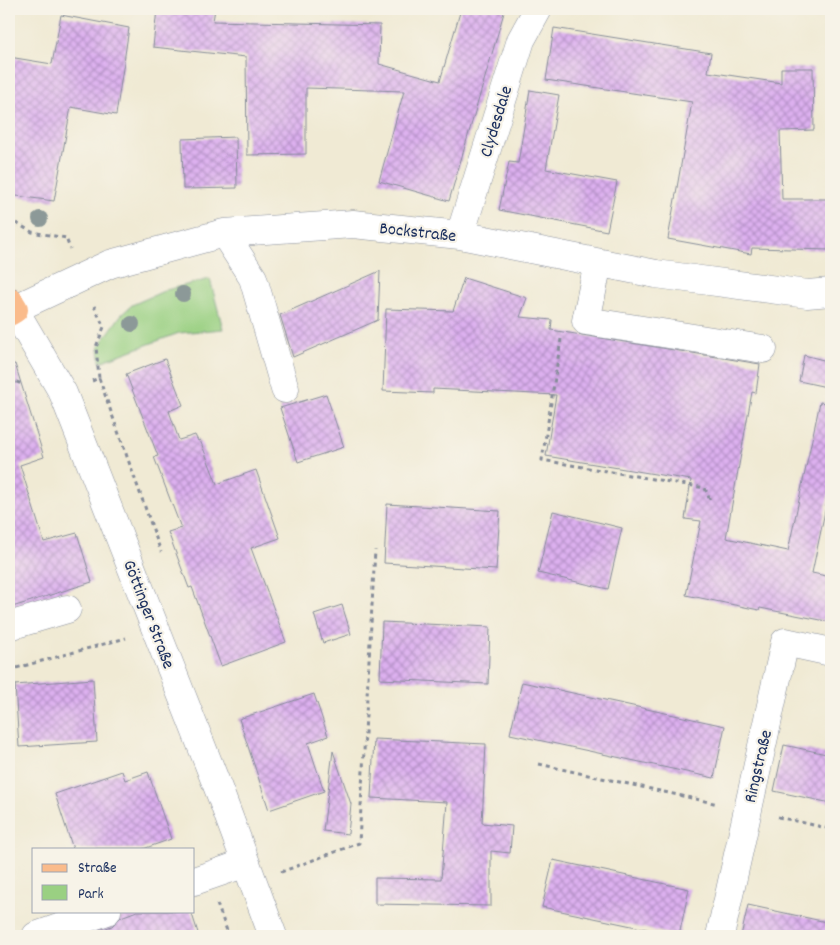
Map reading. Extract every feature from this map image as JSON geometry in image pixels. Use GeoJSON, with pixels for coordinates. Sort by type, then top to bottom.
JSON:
{"type":"FeatureCollection","features":[{"type":"Feature","properties":{"kind":"street","name":"Clydesdale"},"geometry":{"type":"LineString","coordinates":[[460,235],[520,40],[538,9]]}},
{"type":"Feature","properties":{"kind":"street","name":"Bockstraße"},"geometry":{"type":"LineString","coordinates":[[10,307],[110,264],[224,232],[353,224],[460,235],[656,274],[798,292],[831,292]]}},
{"type":"Feature","properties":{"kind":"street"},"geometry":{"type":"LineString","coordinates":[[224,232],[253,278],[285,389]]}},
{"type":"Feature","properties":{"kind":"street"},"geometry":{"type":"LineString","coordinates":[[598,263],[586,321],[763,349]]}},
{"type":"Feature","properties":{"kind":"street","name":"Göttinger Straße"},"geometry":{"type":"LineString","coordinates":[[10,307],[63,393],[273,936]]}},
{"type":"Feature","properties":{"kind":"street"},"geometry":{"type":"LineString","coordinates":[[9,626],[67,609]]}},
{"type":"Feature","properties":{"kind":"street","name":"Ringstraße"},"geometry":{"type":"LineString","coordinates":[[720,936],[785,642],[831,652]]}},
{"type":"Feature","properties":{"kind":"street"},"geometry":{"type":"LineString","coordinates":[[195,881],[246,863]]}},
{"type":"Feature","properties":{"kind":"street"},"geometry":{"type":"LineString","coordinates":[[36,936],[104,912]]}},
{"type":"Feature","properties":{"kind":"path"},"geometry":{"type":"LineString","coordinates":[[586,321],[562,331],[542,460],[705,488],[711,503]]}},
{"type":"Feature","properties":{"kind":"path"},"geometry":{"type":"LineString","coordinates":[[275,874],[359,843],[375,550]]}},
{"type":"Feature","properties":{"kind":"path"},"geometry":{"type":"LineString","coordinates":[[9,670],[128,638]]}},
{"type":"Feature","properties":{"kind":"path"},"geometry":{"type":"LineString","coordinates":[[539,764],[831,829]]}},
{"type":"Feature","properties":{"kind":"green space"},"geometry":{"type":"Polygon","coordinates":[[[210,279],[223,329],[179,333],[100,362],[99,346],[121,315],[132,305],[166,290],[210,279]]]}},
{"type":"Feature","properties":{"kind":"building"},"geometry":{"type":"Polygon","coordinates":[[[157,9],[215,9],[213,21],[380,25],[379,64],[440,81],[461,9],[505,9],[449,201],[379,181],[404,91],[306,88],[306,154],[247,155],[246,57],[153,47],[157,9]]]}},
{"type":"Feature","properties":{"kind":"building"},"geometry":{"type":"Polygon","coordinates":[[[61,15],[129,28],[116,115],[71,107],[54,201],[9,195],[9,57],[52,64],[61,15]]]}},
{"type":"Feature","properties":{"kind":"building"},"geometry":{"type":"Polygon","coordinates":[[[554,28],[711,53],[708,72],[781,83],[781,68],[813,68],[814,130],[780,131],[782,199],[831,199],[831,250],[752,248],[751,254],[668,239],[692,102],[546,80],[554,28]]]}},
{"type":"Feature","properties":{"kind":"building"},"geometry":{"type":"Polygon","coordinates":[[[530,90],[559,95],[546,169],[617,182],[607,231],[499,210],[509,162],[518,163],[530,90]]]}},
{"type":"Feature","properties":{"kind":"building"},"geometry":{"type":"Polygon","coordinates":[[[236,137],[237,188],[183,189],[182,139],[236,137]]]}},
{"type":"Feature","properties":{"kind":"building"},"geometry":{"type":"Polygon","coordinates":[[[380,271],[378,320],[293,357],[280,315],[380,271]]]}},
{"type":"Feature","properties":{"kind":"building"},"geometry":{"type":"Polygon","coordinates":[[[464,278],[527,298],[520,317],[552,320],[551,330],[760,364],[756,393],[752,392],[726,538],[788,551],[820,402],[831,404],[831,483],[812,573],[831,577],[831,622],[686,595],[701,521],[685,519],[691,480],[546,456],[556,395],[433,389],[433,393],[383,391],[386,309],[453,311],[464,278]]]}},
{"type":"Feature","properties":{"kind":"building"},"geometry":{"type":"Polygon","coordinates":[[[804,355],[831,362],[831,388],[799,381],[804,355]]]}},
{"type":"Feature","properties":{"kind":"building"},"geometry":{"type":"Polygon","coordinates":[[[165,359],[183,405],[169,411],[179,440],[195,435],[198,441],[200,440],[217,484],[256,470],[280,538],[251,548],[286,642],[221,666],[192,587],[189,588],[168,532],[181,528],[154,457],[158,456],[126,374],[165,359]]]}},
{"type":"Feature","properties":{"kind":"building"},"geometry":{"type":"Polygon","coordinates":[[[15,364],[44,457],[20,465],[44,542],[77,533],[92,582],[9,608],[9,365],[15,364]]]}},
{"type":"Feature","properties":{"kind":"building"},"geometry":{"type":"Polygon","coordinates":[[[326,394],[344,447],[298,462],[280,408],[326,394]]]}},
{"type":"Feature","properties":{"kind":"building"},"geometry":{"type":"Polygon","coordinates":[[[387,504],[500,511],[496,570],[384,563],[387,504]]]}},
{"type":"Feature","properties":{"kind":"building"},"geometry":{"type":"Polygon","coordinates":[[[553,511],[622,528],[608,589],[538,573],[553,511]]]}},
{"type":"Feature","properties":{"kind":"building"},"geometry":{"type":"Polygon","coordinates":[[[342,605],[351,634],[323,643],[314,614],[342,605]]]}},
{"type":"Feature","properties":{"kind":"building"},"geometry":{"type":"Polygon","coordinates":[[[382,622],[490,627],[488,684],[380,679],[382,622]]]}},
{"type":"Feature","properties":{"kind":"building"},"geometry":{"type":"Polygon","coordinates":[[[93,679],[97,742],[19,747],[15,685],[93,679]]]}},
{"type":"Feature","properties":{"kind":"building"},"geometry":{"type":"Polygon","coordinates":[[[522,682],[725,726],[714,778],[510,734],[522,682]]]}},
{"type":"Feature","properties":{"kind":"building"},"geometry":{"type":"Polygon","coordinates":[[[314,694],[328,736],[308,743],[324,791],[269,810],[239,719],[314,694]]]}},
{"type":"Feature","properties":{"kind":"building"},"geometry":{"type":"Polygon","coordinates":[[[374,739],[486,744],[482,823],[512,826],[510,853],[491,851],[491,906],[375,904],[375,878],[441,879],[447,802],[371,798],[374,739]]]}},
{"type":"Feature","properties":{"kind":"building"},"geometry":{"type":"Polygon","coordinates":[[[784,745],[831,755],[831,803],[774,791],[784,745]]]}},
{"type":"Feature","properties":{"kind":"building"},"geometry":{"type":"Polygon","coordinates":[[[333,751],[351,804],[348,834],[323,831],[333,751]]]}},
{"type":"Feature","properties":{"kind":"building"},"geometry":{"type":"Polygon","coordinates":[[[122,771],[125,780],[148,772],[171,839],[146,848],[73,848],[55,794],[122,771]]]}},
{"type":"Feature","properties":{"kind":"building"},"geometry":{"type":"Polygon","coordinates":[[[553,860],[689,889],[679,936],[542,907],[553,860]]]}},
{"type":"Feature","properties":{"kind":"building"},"geometry":{"type":"Polygon","coordinates":[[[748,905],[831,923],[831,936],[741,936],[748,905]]]}},
{"type":"Feature","properties":{"kind":"building"},"geometry":{"type":"Polygon","coordinates":[[[134,912],[191,912],[199,936],[82,936],[112,926],[121,917],[134,912]]]}}]}
